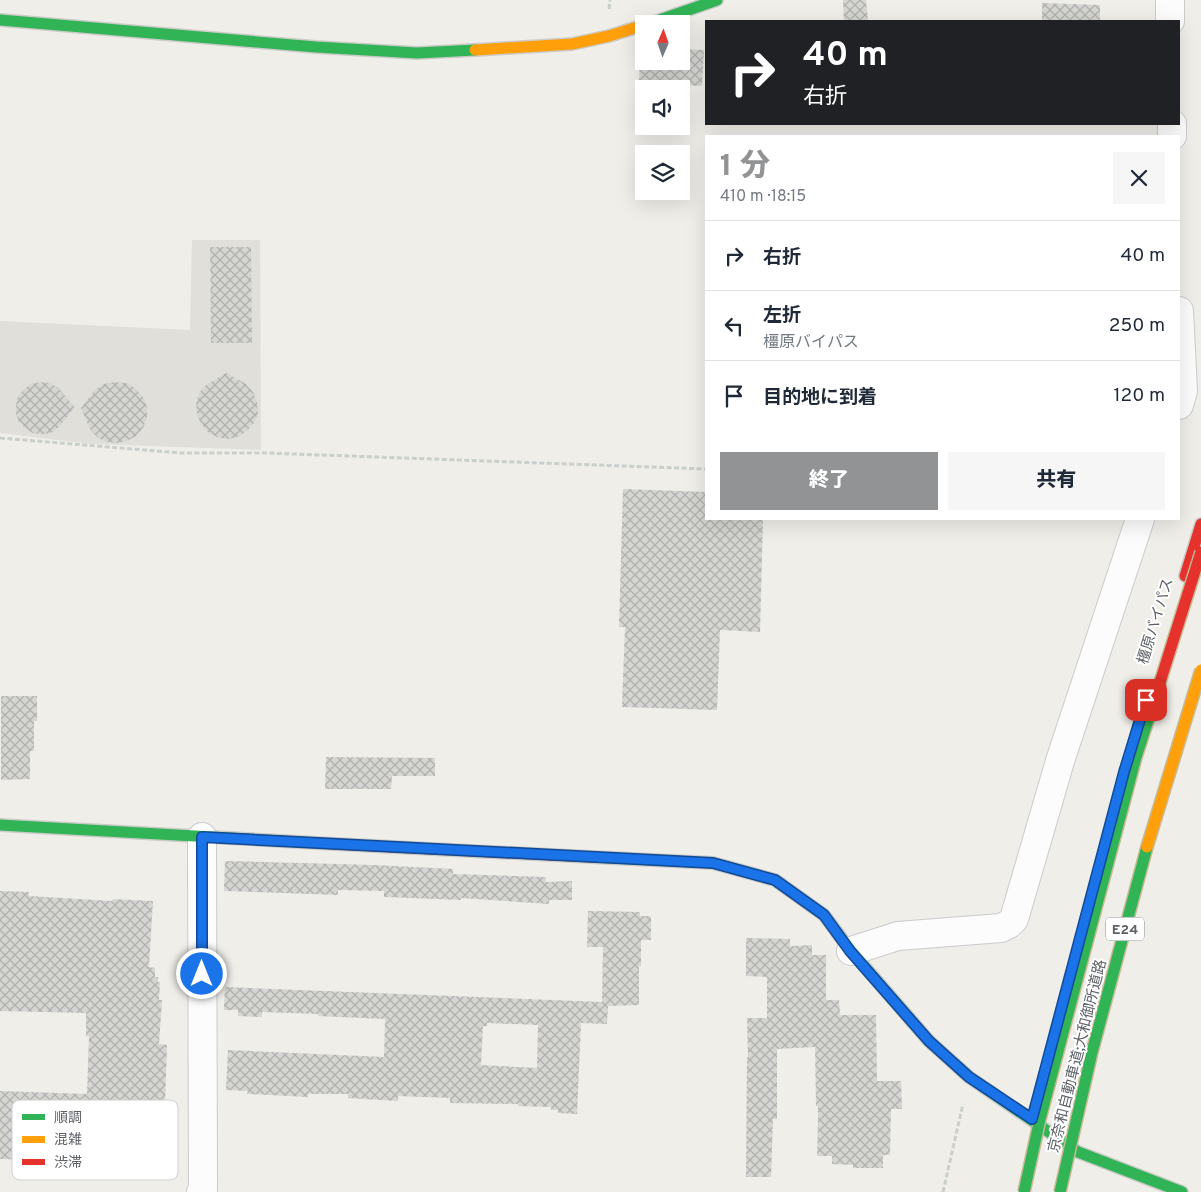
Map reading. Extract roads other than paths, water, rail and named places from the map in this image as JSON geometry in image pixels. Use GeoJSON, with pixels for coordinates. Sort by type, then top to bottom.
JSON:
{"type":"FeatureCollection","features":[{"type":"Feature","properties":{"kind":"main road"},"geometry":{"type":"LineString","coordinates":[[674,15],[717,0]]}},
{"type":"Feature","properties":{"kind":"main road"},"geometry":{"type":"LineString","coordinates":[[0,20],[306,46],[417,53],[572,44],[635,28]]}},
{"type":"Feature","properties":{"kind":"main road","name":"橿原バイパス"},"geometry":{"type":"LineString","coordinates":[[1016,1192],[1032,1119],[1129,753],[1201,524]]}},
{"type":"Feature","properties":{"kind":"main road","name":"京奈和自動車道;大和御所道路"},"geometry":{"type":"LineString","coordinates":[[1024,1192],[1040,1119],[1136,757],[1201,552]]}},
{"type":"Feature","properties":{"kind":"main road","name":"京奈和自動車道;大和御所道路"},"geometry":{"type":"LineString","coordinates":[[1060,1192],[1073,1126],[1108,990],[1170,766],[1201,670]]}},
{"type":"Feature","properties":{"kind":"main road"},"geometry":{"type":"LineString","coordinates":[[1070,1192],[1078,1152],[1176,778],[1201,698]]}},
{"type":"Feature","properties":{"kind":"main road"},"geometry":{"type":"LineString","coordinates":[[0,825],[713,863],[775,880],[824,915],[850,951],[929,1041],[969,1077],[1078,1152],[1182,1192]]}},
{"type":"Feature","properties":{"kind":"street"},"geometry":{"type":"LineString","coordinates":[[1170,0],[1170,20]]}},
{"type":"Feature","properties":{"kind":"street"},"geometry":{"type":"LineString","coordinates":[[1180,326],[1184,391],[1180,402]]}},
{"type":"Feature","properties":{"kind":"street"},"geometry":{"type":"LineString","coordinates":[[850,951],[898,936],[1001,928],[1014,919],[1060,761],[1140,520]]}},
{"type":"Feature","properties":{"kind":"street"},"geometry":{"type":"LineString","coordinates":[[201,1192],[203,1189],[202,837]]}}]}
